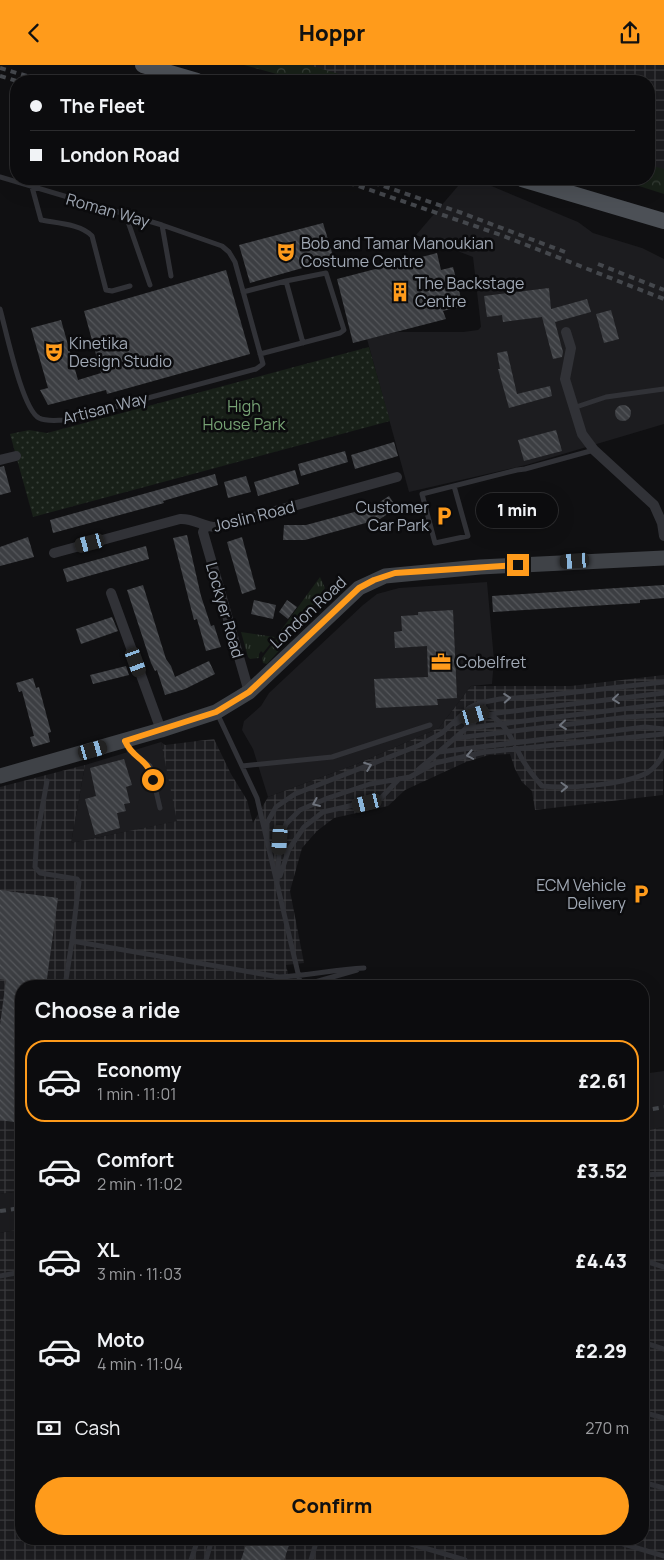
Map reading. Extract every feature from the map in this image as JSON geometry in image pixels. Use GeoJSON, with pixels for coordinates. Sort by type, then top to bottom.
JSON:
{"type":"FeatureCollection","features":[{"type":"Feature","properties":{"kind":"main road"},"geometry":{"type":"LineString","coordinates":[[143,65],[177,75]]}},
{"type":"Feature","properties":{"kind":"main road"},"geometry":{"type":"LineString","coordinates":[[542,185],[664,221]]}},
{"type":"Feature","properties":{"kind":"street"},"geometry":{"type":"LineString","coordinates":[[566,332],[571,352],[565,375],[572,408],[582,434],[594,450],[654,505],[662,523],[664,536]]}},
{"type":"Feature","properties":{"kind":"street"},"geometry":{"type":"LineString","coordinates":[[0,460],[16,456]]}},
{"type":"Feature","properties":{"kind":"street","name":"Joslin Road"},"geometry":{"type":"LineString","coordinates":[[54,553],[180,519],[187,519],[205,527],[218,527],[397,477]]}},
{"type":"Feature","properties":{"kind":"street","name":"Lockyer Road"},"geometry":{"type":"LineString","coordinates":[[205,527],[203,533],[249,692]]}},
{"type":"Feature","properties":{"kind":"street","name":"London Road"},"geometry":{"type":"LineString","coordinates":[[0,776],[125,741],[216,712],[249,692],[359,588],[385,576],[499,566],[664,557]]}},
{"type":"Feature","properties":{"kind":"street"},"geometry":{"type":"LineString","coordinates":[[111,593],[161,730]]}},
{"type":"Feature","properties":{"kind":"lane","name":"Roman Way"},"geometry":{"type":"LineString","coordinates":[[26,185],[216,243],[229,251],[243,292]]}},
{"type":"Feature","properties":{"kind":"lane"},"geometry":{"type":"LineString","coordinates":[[32,187],[41,220],[87,231],[92,236],[106,290],[112,291],[130,286]]}},
{"type":"Feature","properties":{"kind":"lane"},"geometry":{"type":"LineString","coordinates":[[126,216],[150,285]]}},
{"type":"Feature","properties":{"kind":"lane"},"geometry":{"type":"LineString","coordinates":[[162,225],[172,276]]}},
{"type":"Feature","properties":{"kind":"lane"},"geometry":{"type":"LineString","coordinates":[[326,273],[344,331],[260,354],[243,292],[326,273]]}},
{"type":"Feature","properties":{"kind":"lane"},"geometry":{"type":"LineString","coordinates":[[286,281],[303,343]]}},
{"type":"Feature","properties":{"kind":"lane","name":"Artisan Way"},"geometry":{"type":"LineString","coordinates":[[0,309],[25,396],[32,412],[47,421],[66,419],[256,369],[263,364],[260,354]]}},
{"type":"Feature","properties":{"kind":"lane"},"geometry":{"type":"LineString","coordinates":[[572,408],[606,397],[664,389]]}},
{"type":"Feature","properties":{"kind":"lane"},"geometry":{"type":"LineString","coordinates":[[454,486],[468,536],[435,543],[422,494],[594,450]]}},
{"type":"Feature","properties":{"kind":"lane"},"geometry":{"type":"LineString","coordinates":[[450,727],[469,708],[480,703],[500,699],[664,682]]}},
{"type":"Feature","properties":{"kind":"lane"},"geometry":{"type":"LineString","coordinates":[[410,777],[478,719],[491,715],[664,693]]}},
{"type":"Feature","properties":{"kind":"lane"},"geometry":{"type":"LineString","coordinates":[[468,728],[664,704]]}},
{"type":"Feature","properties":{"kind":"lane"},"geometry":{"type":"LineString","coordinates":[[216,712],[257,798],[300,980]]}},
{"type":"Feature","properties":{"kind":"lane"},"geometry":{"type":"LineString","coordinates":[[267,839],[267,823],[276,807],[295,794],[420,745],[450,727],[485,712],[502,723],[515,742],[532,774],[542,786],[561,788],[626,779],[648,773],[664,753]]}},
{"type":"Feature","properties":{"kind":"lane"},"geometry":{"type":"LineString","coordinates":[[456,738],[664,715]]}},
{"type":"Feature","properties":{"kind":"lane"},"geometry":{"type":"LineString","coordinates":[[242,766],[332,757],[430,725]]}},
{"type":"Feature","properties":{"kind":"lane"},"geometry":{"type":"LineString","coordinates":[[439,752],[645,727],[664,729]]}},
{"type":"Feature","properties":{"kind":"lane"},"geometry":{"type":"LineString","coordinates":[[277,884],[280,840],[286,824],[300,810],[370,784],[410,777],[434,763],[485,752],[664,734]]}},
{"type":"Feature","properties":{"kind":"lane"},"geometry":{"type":"LineString","coordinates":[[125,741],[129,750],[150,766],[160,807]]}},
{"type":"Feature","properties":{"kind":"lane"},"geometry":{"type":"LineString","coordinates":[[277,884],[289,849],[304,827],[323,812],[380,799],[399,779]]}},
{"type":"Feature","properties":{"kind":"lane"},"geometry":{"type":"LineString","coordinates":[[47,781],[37,836],[36,867],[40,873],[76,879],[79,882],[66,980]]}},
{"type":"Feature","properties":{"kind":"lane"},"geometry":{"type":"LineString","coordinates":[[72,941],[279,977],[299,976],[335,969],[364,968],[322,980]]}},
{"type":"Feature","properties":{"kind":"lane"},"geometry":{"type":"LineString","coordinates":[[649,1175],[664,1174]]}},
{"type":"Feature","properties":{"kind":"lane"},"geometry":{"type":"LineString","coordinates":[[649,1262],[664,1267]]}},
{"type":"Feature","properties":{"kind":"lane"},"geometry":{"type":"LineString","coordinates":[[0,1275],[15,1273]]}},
{"type":"Feature","properties":{"kind":"lane"},"geometry":{"type":"LineString","coordinates":[[649,1344],[664,1349]]}},
{"type":"Feature","properties":{"kind":"lane"},"geometry":{"type":"LineString","coordinates":[[649,1414],[664,1418]]}},
{"type":"Feature","properties":{"kind":"lane"},"geometry":{"type":"LineString","coordinates":[[649,1484],[664,1488]]}},
{"type":"Feature","properties":{"kind":"lane"},"geometry":{"type":"LineString","coordinates":[[191,1560],[196,1545]]}},
{"type":"Feature","properties":{"kind":"lane"},"geometry":{"type":"LineString","coordinates":[[206,1560],[210,1545]]}},
{"type":"Feature","properties":{"kind":"lane"},"geometry":{"type":"LineString","coordinates":[[311,1560],[315,1545]]}},
{"type":"Feature","properties":{"kind":"lane"},"geometry":{"type":"LineString","coordinates":[[414,1545],[465,1560]]}},
{"type":"Feature","properties":{"kind":"lane"},"geometry":{"type":"LineString","coordinates":[[627,1545],[664,1556]]}},
{"type":"Feature","properties":{"kind":"shaded area"},"geometry":{"type":"Polygon","coordinates":[[[293,65],[664,65],[664,180],[655,177],[655,75],[326,75],[293,65]]]}},
{"type":"Feature","properties":{"kind":"shaded area"},"geometry":{"type":"Polygon","coordinates":[[[459,185],[489,185],[578,222],[593,233],[642,248],[664,259],[664,424],[526,465],[409,492],[367,339],[397,332],[463,332],[478,330],[481,327],[473,257],[416,235],[459,185]]]}},
{"type":"Feature","properties":{"kind":"shaded area"},"geometry":{"type":"Polygon","coordinates":[[[487,582],[494,660],[492,684],[471,686],[439,728],[357,764],[268,797],[253,749],[242,730],[244,721],[261,706],[269,693],[377,594],[399,588],[487,582]]]}},
{"type":"Feature","properties":{"kind":"shaded area"},"geometry":{"type":"Polygon","coordinates":[[[664,675],[663,795],[535,810],[532,791],[522,782],[510,754],[489,755],[466,762],[405,790],[388,806],[334,818],[317,831],[302,848],[290,891],[304,963],[286,965],[290,980],[15,980],[15,1192],[0,1194],[0,787],[85,765],[71,843],[177,821],[161,742],[165,745],[214,739],[231,774],[247,800],[253,823],[268,797],[357,764],[439,728],[471,686],[571,686],[664,675]]]}},
{"type":"Feature","properties":{"kind":"shaded area"},"geometry":{"type":"Polygon","coordinates":[[[161,742],[178,821],[71,843],[85,765],[161,742]]]}},
{"type":"Feature","properties":{"kind":"shaded area"},"geometry":{"type":"Polygon","coordinates":[[[664,1071],[664,1127],[649,1130],[649,1073],[664,1071]]]}},
{"type":"Feature","properties":{"kind":"shaded area"},"geometry":{"type":"Polygon","coordinates":[[[664,1127],[664,1560],[0,1560],[0,1233],[15,1230],[15,1545],[649,1545],[649,1130],[664,1127]]]}},
{"type":"Feature","properties":{"kind":"shaded area"},"geometry":{"type":"Polygon","coordinates":[[[15,1192],[15,1230],[0,1233],[0,1194],[15,1192]]]}},
{"type":"Feature","properties":{"kind":"green space"},"geometry":{"type":"Polygon","coordinates":[[[244,65],[308,65],[343,75],[280,75],[244,65]]]}},
{"type":"Feature","properties":{"kind":"green space"},"geometry":{"type":"Polygon","coordinates":[[[655,167],[664,169],[664,194],[636,185],[655,185],[655,167]]]}},
{"type":"Feature","properties":{"kind":"green space","name":"High House Park"},"geometry":{"type":"Polygon","coordinates":[[[369,347],[390,421],[33,517],[10,434],[29,430],[47,433],[369,347]]]}},
{"type":"Feature","properties":{"kind":"green space","name":"High House Park"},"geometry":{"type":"Polygon","coordinates":[[[249,409],[255,429],[224,439],[217,419],[249,409]]]}},
{"type":"Feature","properties":{"kind":"green space"},"geometry":{"type":"Polygon","coordinates":[[[320,577],[325,588],[319,596],[318,602],[287,640],[279,633],[320,577]]]}},
{"type":"Feature","properties":{"kind":"green space"},"geometry":{"type":"Polygon","coordinates":[[[241,632],[275,637],[269,641],[271,643],[263,653],[261,651],[259,658],[250,659],[241,632]]]}},
{"type":"Feature","properties":{"kind":"green space"},"geometry":{"type":"Polygon","coordinates":[[[277,638],[285,644],[267,664],[263,663],[262,658],[277,638]]]}},
{"type":"Feature","properties":{"kind":"building","name":"Bob and Tamar Manoukian Costume Centre"},"geometry":{"type":"Polygon","coordinates":[[[323,223],[334,259],[250,283],[239,245],[323,223]]]}},
{"type":"Feature","properties":{"kind":"building","name":"The Backstage Centre"},"geometry":{"type":"Polygon","coordinates":[[[437,253],[441,270],[453,267],[463,306],[443,311],[446,319],[353,343],[337,279],[437,253]]]}},
{"type":"Feature","properties":{"kind":"building"},"geometry":{"type":"Polygon","coordinates":[[[226,270],[250,354],[107,394],[106,390],[48,405],[40,390],[48,388],[31,328],[61,320],[78,380],[101,373],[84,311],[226,270]]]}},
{"type":"Feature","properties":{"kind":"building"},"geometry":{"type":"Polygon","coordinates":[[[549,288],[551,309],[587,299],[591,312],[555,322],[563,352],[562,357],[553,359],[542,317],[503,322],[502,315],[487,317],[484,296],[549,288]]]}},
{"type":"Feature","properties":{"kind":"building"},"geometry":{"type":"Polygon","coordinates":[[[611,310],[619,339],[604,343],[596,314],[611,310]]]}},
{"type":"Feature","properties":{"kind":"building"},"geometry":{"type":"Polygon","coordinates":[[[507,351],[517,394],[550,386],[552,396],[509,408],[498,369],[500,369],[497,353],[507,351]]]}},
{"type":"Feature","properties":{"kind":"building"},"geometry":{"type":"Polygon","coordinates":[[[623,405],[631,413],[623,421],[615,413],[623,405]]]}},
{"type":"Feature","properties":{"kind":"building"},"geometry":{"type":"Polygon","coordinates":[[[556,430],[562,451],[524,461],[518,440],[556,430]]]}},
{"type":"Feature","properties":{"kind":"building"},"geometry":{"type":"Polygon","coordinates":[[[394,442],[398,456],[355,469],[351,455],[394,442]]]}},
{"type":"Feature","properties":{"kind":"building"},"geometry":{"type":"Polygon","coordinates":[[[345,451],[348,462],[301,476],[298,464],[345,451]]]}},
{"type":"Feature","properties":{"kind":"building"},"geometry":{"type":"Polygon","coordinates":[[[4,466],[11,492],[0,495],[0,467],[4,466]]]}},
{"type":"Feature","properties":{"kind":"building"},"geometry":{"type":"Polygon","coordinates":[[[295,470],[299,484],[258,496],[254,482],[295,470]]]}},
{"type":"Feature","properties":{"kind":"building"},"geometry":{"type":"Polygon","coordinates":[[[215,474],[218,485],[163,501],[164,503],[53,533],[50,520],[215,474]]]}},
{"type":"Feature","properties":{"kind":"building"},"geometry":{"type":"Polygon","coordinates":[[[246,476],[251,492],[228,498],[224,482],[246,476]]]}},
{"type":"Feature","properties":{"kind":"building"},"geometry":{"type":"Polygon","coordinates":[[[389,496],[397,508],[380,519],[305,540],[283,540],[284,525],[306,525],[362,510],[363,513],[389,496]]]}},
{"type":"Feature","properties":{"kind":"building"},"geometry":{"type":"Polygon","coordinates":[[[187,535],[201,596],[211,626],[214,625],[221,647],[206,651],[197,619],[194,620],[173,538],[187,535]]]}},
{"type":"Feature","properties":{"kind":"building"},"geometry":{"type":"Polygon","coordinates":[[[28,537],[34,557],[0,566],[0,547],[28,537]]]}},
{"type":"Feature","properties":{"kind":"building"},"geometry":{"type":"Polygon","coordinates":[[[242,537],[256,589],[242,594],[227,542],[242,537]]]}},
{"type":"Feature","properties":{"kind":"building"},"geometry":{"type":"Polygon","coordinates":[[[146,546],[149,559],[67,582],[63,569],[146,546]]]}},
{"type":"Feature","properties":{"kind":"building"},"geometry":{"type":"Polygon","coordinates":[[[143,585],[166,659],[175,677],[209,661],[215,674],[185,689],[165,695],[157,670],[155,671],[151,663],[127,590],[143,585]]]}},
{"type":"Feature","properties":{"kind":"building"},"geometry":{"type":"Polygon","coordinates":[[[664,585],[664,598],[640,600],[640,603],[493,612],[492,596],[664,585]]]}},
{"type":"Feature","properties":{"kind":"building"},"geometry":{"type":"Polygon","coordinates":[[[254,600],[276,605],[273,619],[251,614],[254,600]]]}},
{"type":"Feature","properties":{"kind":"building"},"geometry":{"type":"Polygon","coordinates":[[[287,600],[297,607],[288,619],[279,612],[287,600]]]}},
{"type":"Feature","properties":{"kind":"building","name":"Cobelfret"},"geometry":{"type":"Polygon","coordinates":[[[453,610],[457,698],[437,699],[438,705],[376,708],[374,679],[428,677],[427,646],[395,648],[394,632],[402,631],[401,616],[418,615],[418,612],[453,610]]]}},
{"type":"Feature","properties":{"kind":"building"},"geometry":{"type":"Polygon","coordinates":[[[112,617],[118,631],[81,644],[76,629],[112,617]]]}},
{"type":"Feature","properties":{"kind":"building"},"geometry":{"type":"Polygon","coordinates":[[[126,666],[129,675],[93,684],[90,675],[126,666]]]}},
{"type":"Feature","properties":{"kind":"building"},"geometry":{"type":"Polygon","coordinates":[[[33,678],[36,688],[39,687],[51,732],[48,733],[50,742],[33,747],[30,737],[34,736],[22,691],[19,692],[16,683],[33,678]]]}},
{"type":"Feature","properties":{"kind":"building"},"geometry":{"type":"Polygon","coordinates":[[[124,759],[132,785],[126,787],[130,803],[124,804],[126,811],[117,813],[120,828],[95,835],[85,799],[96,796],[90,768],[124,759]]]}},
{"type":"Feature","properties":{"kind":"building"},"geometry":{"type":"Polygon","coordinates":[[[0,890],[58,898],[47,980],[15,980],[15,1122],[0,1120],[0,1025],[6,980],[0,979],[0,890]]]}},
{"type":"Feature","properties":{"kind":"building"},"geometry":{"type":"Polygon","coordinates":[[[246,1545],[289,1545],[284,1560],[241,1560],[246,1545]]]}},
{"type":"Feature","properties":{"kind":"railway"},"geometry":{"type":"LineString","coordinates":[[0,68],[24,75]]}},
{"type":"Feature","properties":{"kind":"railway"},"geometry":{"type":"LineString","coordinates":[[0,76],[10,79]]}},
{"type":"Feature","properties":{"kind":"railway"},"geometry":{"type":"LineString","coordinates":[[355,185],[501,235],[664,299]]}},
{"type":"Feature","properties":{"kind":"railway"},"geometry":{"type":"LineString","coordinates":[[380,185],[462,213],[565,252]]}},
{"type":"Feature","properties":{"kind":"railway"},"geometry":{"type":"LineString","coordinates":[[598,264],[664,290]]}},
{"type":"Feature","properties":{"kind":"railway"},"geometry":{"type":"LineString","coordinates":[[649,1110],[664,1107]]}},
{"type":"Feature","properties":{"kind":"railway"},"geometry":{"type":"LineString","coordinates":[[0,1211],[15,1209]]}},
{"type":"Feature","properties":{"kind":"place","name":"Bob and Tamar Manoukian Costume Centre"},"geometry":{"type":"Point","coordinates":[286,252]}},
{"type":"Feature","properties":{"kind":"place","name":"The Backstage Centre"},"geometry":{"type":"Point","coordinates":[400,292]}},
{"type":"Feature","properties":{"kind":"place","name":"Kinetika Design Studio"},"geometry":{"type":"Point","coordinates":[54,352]}},
{"type":"Feature","properties":{"kind":"place","name":"Customer Car Park"},"geometry":{"type":"Point","coordinates":[444,516]}},
{"type":"Feature","properties":{"kind":"place","name":"Cobelfret"},"geometry":{"type":"Point","coordinates":[441,662]}},
{"type":"Feature","properties":{"kind":"place","name":"ECM Vehicle Delivery"},"geometry":{"type":"Point","coordinates":[641,894]}},
{"type":"Feature","properties":{"kind":"route"},"geometry":{"type":"LineString","coordinates":[[153,780],[150,766],[129,750],[125,741],[216,712],[249,692],[366,583],[395,573],[518,565]]}}]}
